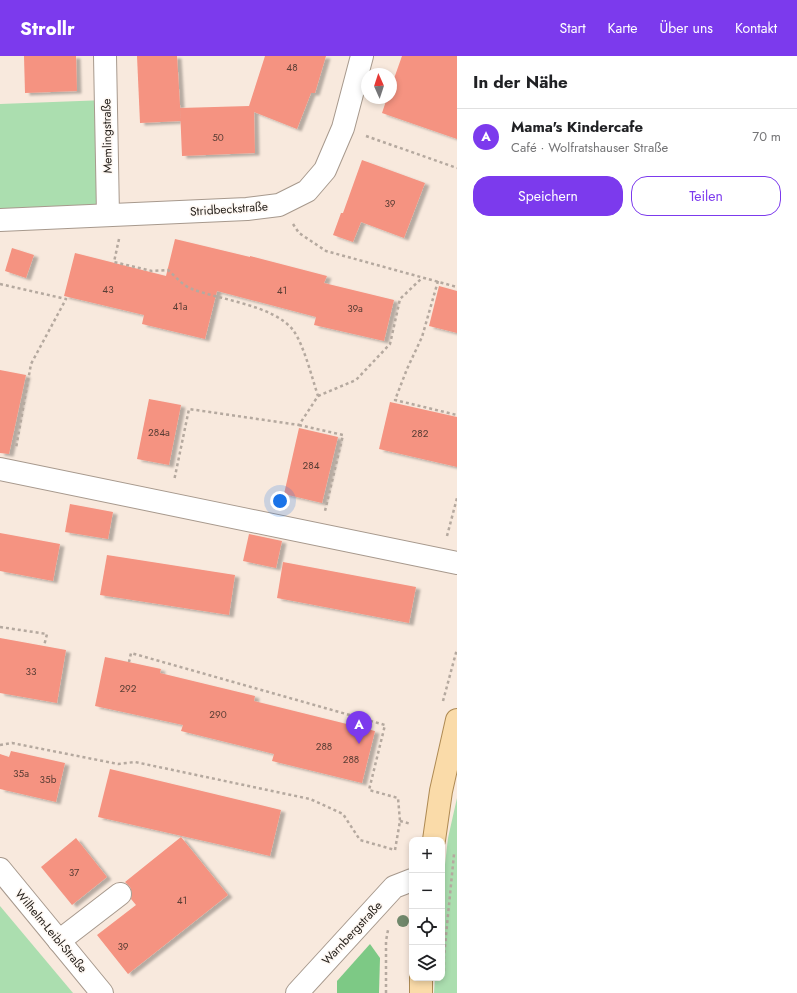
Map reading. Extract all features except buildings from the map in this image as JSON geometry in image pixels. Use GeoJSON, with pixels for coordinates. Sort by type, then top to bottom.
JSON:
{"type":"FeatureCollection","features":[{"type":"Feature","properties":{"kind":"main road"},"geometry":{"type":"LineString","coordinates":[[434,837],[441,792],[457,720]]}},
{"type":"Feature","properties":{"kind":"main road"},"geometry":{"type":"LineString","coordinates":[[420,993],[421,981]]}},
{"type":"Feature","properties":{"kind":"street","name":"Memlingstraße"},"geometry":{"type":"LineString","coordinates":[[105,56],[114,215]]}},
{"type":"Feature","properties":{"kind":"street","name":"Stridbeckstraße"},"geometry":{"type":"LineString","coordinates":[[0,220],[248,209],[279,205],[307,191],[325,170],[343,128],[362,56]]}},
{"type":"Feature","properties":{"kind":"street"},"geometry":{"type":"LineString","coordinates":[[6,470],[449,562]]}},
{"type":"Feature","properties":{"kind":"street","name":"Wilhelm-Leibl-Straße"},"geometry":{"type":"LineString","coordinates":[[0,870],[102,993]]}},
{"type":"Feature","properties":{"kind":"street","name":"Warnbergstraße"},"geometry":{"type":"LineString","coordinates":[[296,993],[394,887],[409,881]]}},
{"type":"Feature","properties":{"kind":"street"},"geometry":{"type":"LineString","coordinates":[[59,941],[120,894]]}},
{"type":"Feature","properties":{"kind":"path"},"geometry":{"type":"LineString","coordinates":[[343,128],[457,168]]}},
{"type":"Feature","properties":{"kind":"path"},"geometry":{"type":"LineString","coordinates":[[279,205],[299,233],[326,251],[457,287]]}},
{"type":"Feature","properties":{"kind":"path"},"geometry":{"type":"LineString","coordinates":[[114,215],[120,233],[114,262],[152,271],[168,270],[190,289],[234,300],[279,317],[293,330],[303,351],[318,396]]}},
{"type":"Feature","properties":{"kind":"path"},"geometry":{"type":"LineString","coordinates":[[299,425],[318,396],[356,380],[390,344],[400,299],[422,277]]}},
{"type":"Feature","properties":{"kind":"path"},"geometry":{"type":"LineString","coordinates":[[438,282],[422,337],[395,400],[457,415]]}},
{"type":"Feature","properties":{"kind":"path"},"geometry":{"type":"LineString","coordinates":[[0,284],[66,299],[31,364],[6,470]]}},
{"type":"Feature","properties":{"kind":"path"},"geometry":{"type":"LineString","coordinates":[[169,505],[189,409],[299,425],[343,435],[320,535]]}},
{"type":"Feature","properties":{"kind":"path"},"geometry":{"type":"LineString","coordinates":[[449,562],[457,498]]}},
{"type":"Feature","properties":{"kind":"path"},"geometry":{"type":"LineString","coordinates":[[0,627],[47,634],[44,646]]}},
{"type":"Feature","properties":{"kind":"path"},"geometry":{"type":"LineString","coordinates":[[443,701],[457,649]]}},
{"type":"Feature","properties":{"kind":"path"},"geometry":{"type":"LineString","coordinates":[[0,745],[12,743],[118,764],[135,762],[310,799],[343,814],[360,840],[395,850],[400,821],[398,798],[369,790],[385,725],[131,653],[129,662]]}},
{"type":"Feature","properties":{"kind":"path"},"geometry":{"type":"LineString","coordinates":[[445,946],[455,848]]}},
{"type":"Feature","properties":{"kind":"path"},"geometry":{"type":"LineString","coordinates":[[386,993],[386,941],[388,926]]}},
{"type":"Feature","properties":{"kind":"green space"},"geometry":{"type":"Polygon","coordinates":[[[106,100],[108,215],[0,220],[0,104],[106,100]]]}},
{"type":"Feature","properties":{"kind":"green space"},"geometry":{"type":"Polygon","coordinates":[[[457,798],[457,993],[434,993],[435,981],[445,981],[445,864],[448,838],[457,798]]]}},
{"type":"Feature","properties":{"kind":"green space"},"geometry":{"type":"Polygon","coordinates":[[[0,906],[73,993],[0,993],[0,906]]]}},
{"type":"Feature","properties":{"kind":"green space"},"geometry":{"type":"Polygon","coordinates":[[[370,944],[380,958],[379,993],[337,993],[337,981],[370,944]]]}},
{"type":"Feature","properties":{"kind":"place","name":"Mama's Kindercafe"},"geometry":{"type":"Point","coordinates":[359,744]}}]}
